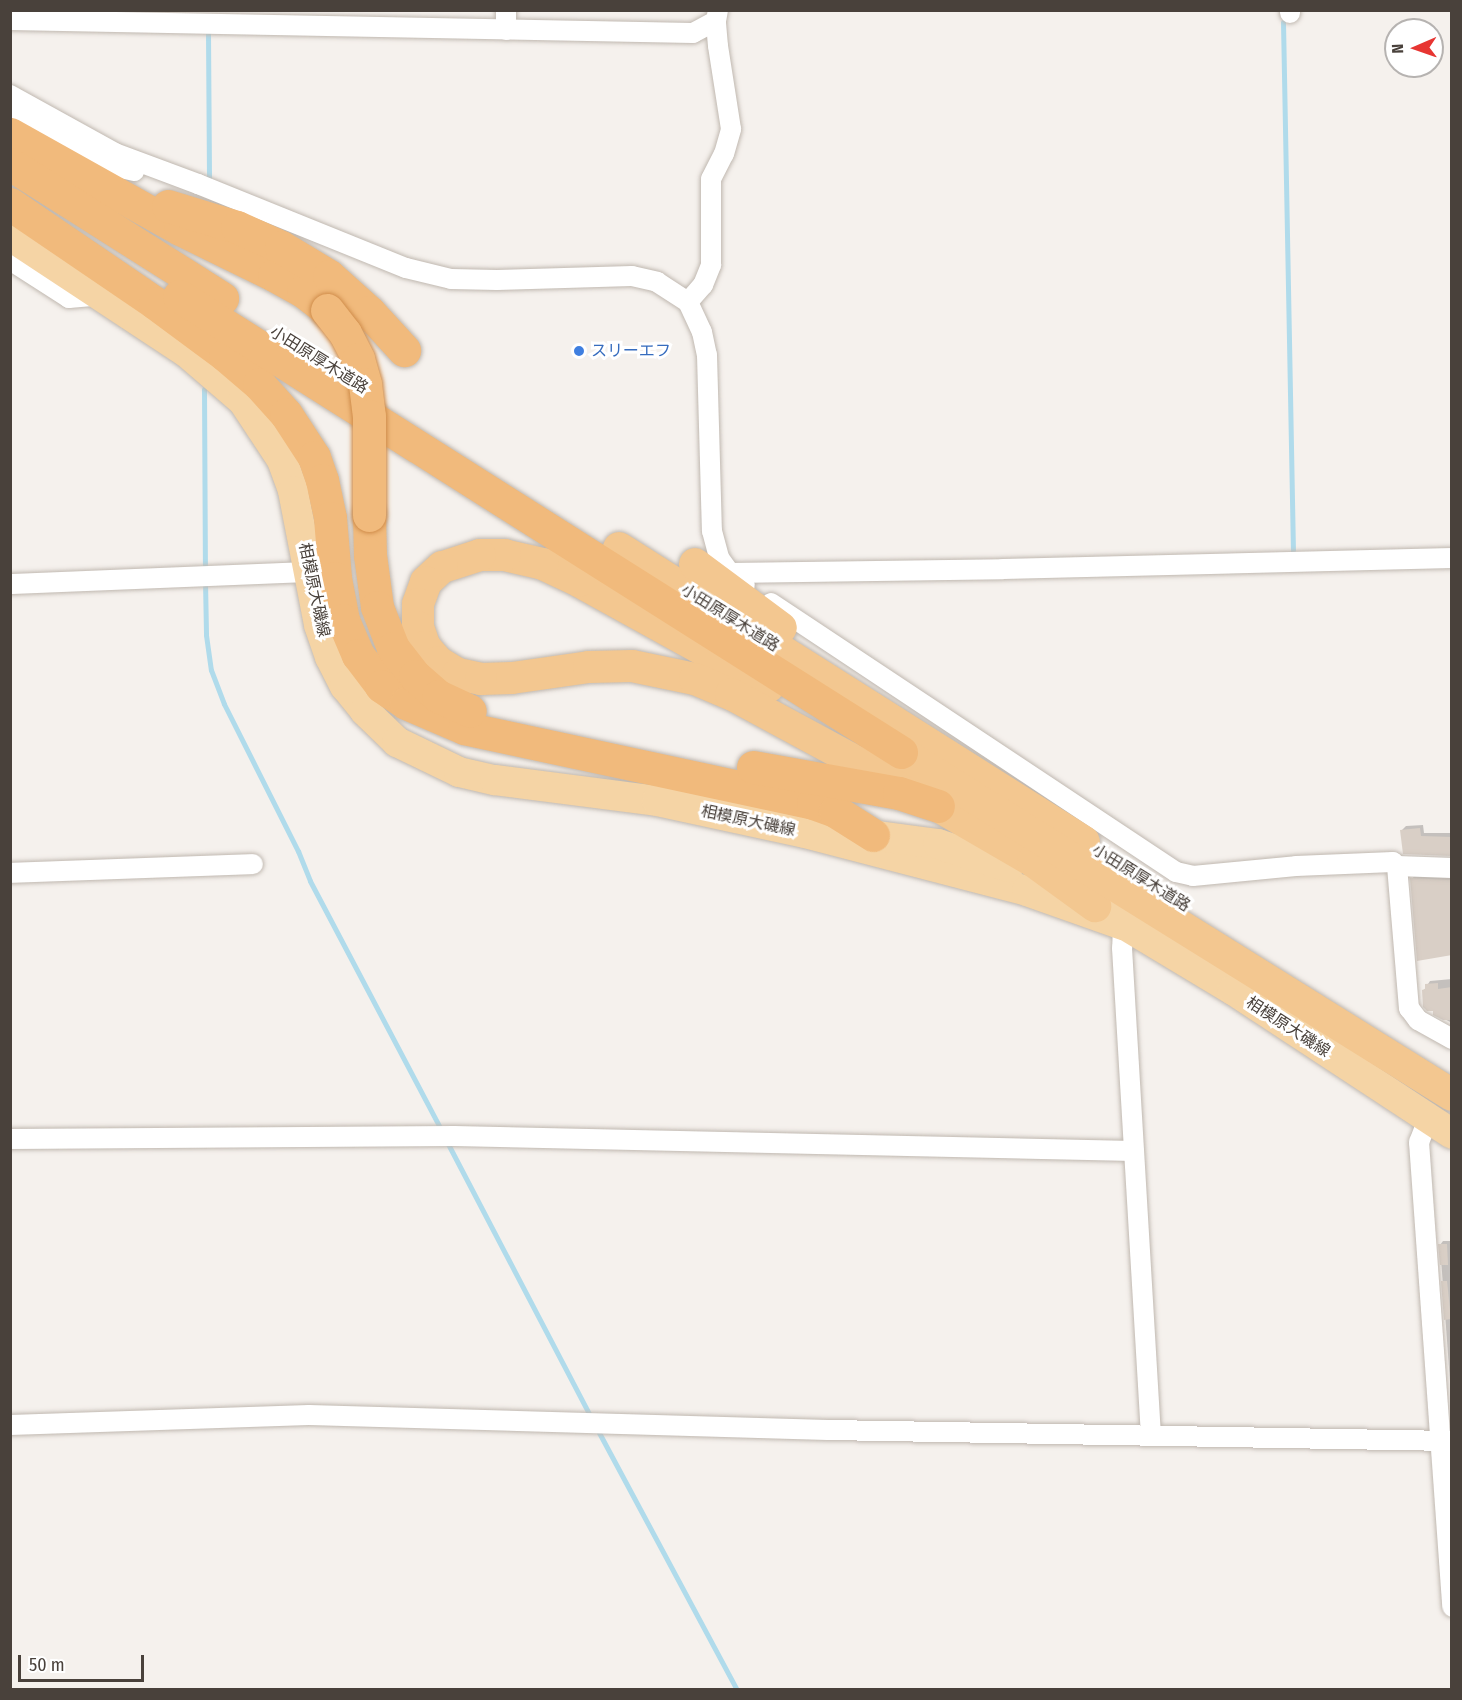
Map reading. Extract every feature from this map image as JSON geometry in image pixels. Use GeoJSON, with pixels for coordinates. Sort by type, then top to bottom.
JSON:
{"type":"FeatureCollection","features":[{"type":"Feature","properties":{"kind":"highway"},"geometry":{"type":"LineString","coordinates":[[10,134],[206,242],[303,291],[327,310],[345,333],[358,359],[365,384],[369,416],[370,555],[377,607],[393,648],[415,676],[438,696],[465,709],[504,721],[660,748],[834,783],[899,793],[938,806]]}},
{"type":"Feature","properties":{"kind":"highway","name":"小田原厚木道路"},"geometry":{"type":"LineString","coordinates":[[10,164],[619,548],[906,742],[1452,1095]]}},
{"type":"Feature","properties":{"kind":"highway"},"geometry":{"type":"LineString","coordinates":[[106,187],[237,227],[281,247],[329,276],[369,312],[404,350]]}},
{"type":"Feature","properties":{"kind":"highway","name":"小田原厚木道路"},"geometry":{"type":"LineString","coordinates":[[10,192],[906,742],[1134,874],[1452,1071]]}},
{"type":"Feature","properties":{"kind":"highway"},"geometry":{"type":"LineString","coordinates":[[10,204],[155,303],[225,355],[259,384],[286,414],[302,435],[322,480],[330,518],[335,578],[343,620],[358,655],[381,686],[406,703],[464,728],[813,802],[835,811],[873,835]]}},
{"type":"Feature","properties":{"kind":"highway"},"geometry":{"type":"LineString","coordinates":[[906,742],[819,713],[638,612],[543,564],[506,555],[480,555],[458,560],[442,567],[426,582],[418,604],[418,627],[425,647],[438,662],[458,674],[481,679],[512,678],[589,667],[632,666],[695,679],[731,694],[938,806],[1033,861],[1095,906]]}},
{"type":"Feature","properties":{"kind":"highway"},"geometry":{"type":"LineString","coordinates":[[695,564],[838,671],[906,742]]}},
{"type":"Feature","properties":{"kind":"main road","name":"相模原大磯線"},"geometry":{"type":"LineString","coordinates":[[10,236],[103,295],[186,352],[243,401],[282,460],[293,491],[319,625],[330,657],[345,686],[365,711],[397,742],[459,772],[495,780],[657,801],[805,833],[1027,891],[1123,925]]}},
{"type":"Feature","properties":{"kind":"main road","name":"相模原大磯線"},"geometry":{"type":"LineString","coordinates":[[805,833],[873,835],[938,844],[1031,875],[1095,906],[1233,990],[1440,1126]]}},
{"type":"Feature","properties":{"kind":"main road"},"geometry":{"type":"LineString","coordinates":[[873,835],[892,847],[982,872],[1027,891]]}},
{"type":"Feature","properties":{"kind":"street"},"geometry":{"type":"LineString","coordinates":[[10,20],[506,20],[693,33],[717,16],[731,129],[724,154],[711,179],[711,266],[703,285],[688,302]]}},
{"type":"Feature","properties":{"kind":"street"},"geometry":{"type":"LineString","coordinates":[[10,95],[116,153],[406,268],[451,279],[632,276],[657,282],[688,302],[702,332],[707,355],[712,531],[719,558],[730,573],[851,657],[1176,872],[1193,876],[1296,866],[1393,862],[1397,866],[1452,868]]}},
{"type":"Feature","properties":{"kind":"street"},"geometry":{"type":"LineString","coordinates":[[10,115],[108,165],[198,184]]}},
{"type":"Feature","properties":{"kind":"street"},"geometry":{"type":"LineString","coordinates":[[10,260],[69,298],[103,295]]}},
{"type":"Feature","properties":{"kind":"street"},"geometry":{"type":"LineString","coordinates":[[730,573],[1452,558]]}},
{"type":"Feature","properties":{"kind":"street"},"geometry":{"type":"LineString","coordinates":[[10,584],[310,572]]}},
{"type":"Feature","properties":{"kind":"street"},"geometry":{"type":"LineString","coordinates":[[10,873],[253,864]]}},
{"type":"Feature","properties":{"kind":"street"},"geometry":{"type":"LineString","coordinates":[[1397,866],[1409,1008],[1418,1020],[1452,1039]]}},
{"type":"Feature","properties":{"kind":"street"},"geometry":{"type":"LineString","coordinates":[[1123,925],[1122,948],[1151,1435]]}},
{"type":"Feature","properties":{"kind":"street"},"geometry":{"type":"LineString","coordinates":[[1440,1126],[1419,1142],[1446,1441],[1452,1607]]}},
{"type":"Feature","properties":{"kind":"street"},"geometry":{"type":"LineString","coordinates":[[10,1139],[454,1136],[1134,1151]]}},
{"type":"Feature","properties":{"kind":"street"},"geometry":{"type":"LineString","coordinates":[[10,1425],[309,1415],[828,1430],[1446,1441]]}},
{"type":"Feature","properties":{"kind":"building"},"geometry":{"type":"Polygon","coordinates":[[[1420,828],[1421,836],[1452,837],[1452,856],[1403,854],[1400,830],[1420,828]]]}},
{"type":"Feature","properties":{"kind":"building"},"geometry":{"type":"Polygon","coordinates":[[[1410,878],[1452,880],[1452,955],[1417,961],[1410,878]]]}},
{"type":"Feature","properties":{"kind":"building"},"geometry":{"type":"Polygon","coordinates":[[[1438,983],[1438,989],[1452,987],[1452,1020],[1443,1020],[1433,1015],[1433,1011],[1427,1011],[1423,1007],[1422,990],[1425,989],[1425,984],[1438,983]]]}},
{"type":"Feature","properties":{"kind":"building"},"geometry":{"type":"Polygon","coordinates":[[[1438,1244],[1447,1244],[1448,1265],[1440,1265],[1438,1244]]]}},
{"type":"Feature","properties":{"kind":"building"},"geometry":{"type":"Polygon","coordinates":[[[1441,1281],[1447,1281],[1451,1319],[1444,1320],[1441,1281]]]}},
{"type":"Feature","properties":{"kind":"waterway"},"geometry":{"type":"LineString","coordinates":[[1283,22],[1293,551]]}},
{"type":"Feature","properties":{"kind":"waterway"},"geometry":{"type":"LineString","coordinates":[[208,33],[209,178]]}},
{"type":"Feature","properties":{"kind":"waterway"},"geometry":{"type":"LineString","coordinates":[[204,389],[205,571]]}},
{"type":"Feature","properties":{"kind":"waterway"},"geometry":{"type":"LineString","coordinates":[[205,581],[206,635],[211,670],[224,704],[298,851],[310,881],[442,1131]]}},
{"type":"Feature","properties":{"kind":"waterway"},"geometry":{"type":"LineString","coordinates":[[447,1142],[591,1418]]}},
{"type":"Feature","properties":{"kind":"waterway"},"geometry":{"type":"LineString","coordinates":[[596,1427],[737,1690]]}},
{"type":"Feature","properties":{"kind":"place","name":"スリーエフ"},"geometry":{"type":"Point","coordinates":[579,351]}}]}
